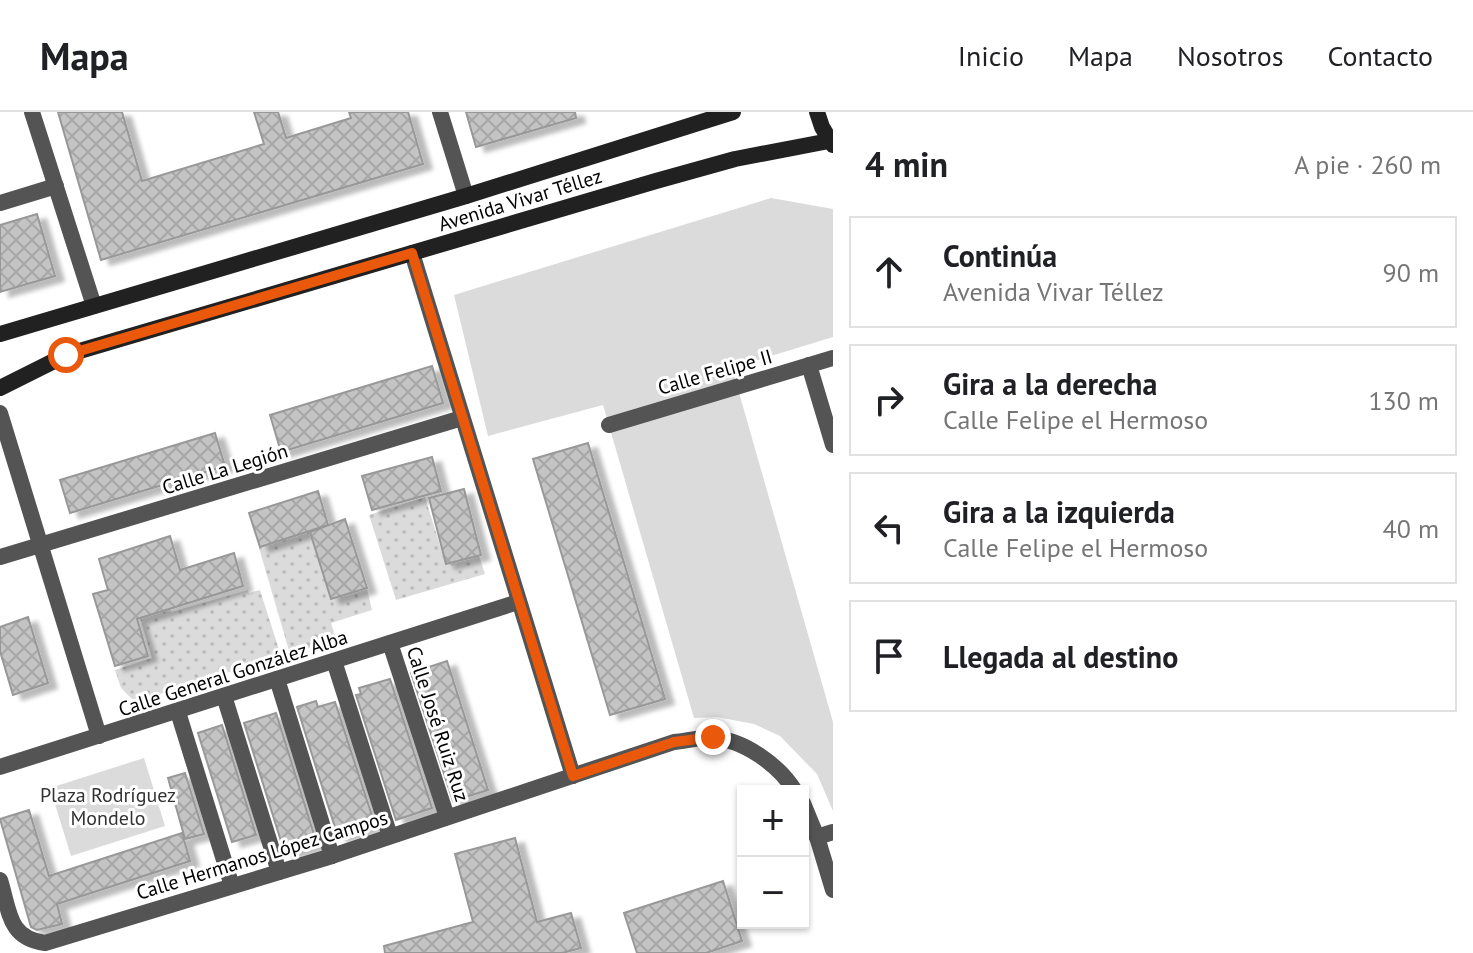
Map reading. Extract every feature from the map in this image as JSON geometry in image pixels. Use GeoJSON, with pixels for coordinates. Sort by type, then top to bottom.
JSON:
{"type":"FeatureCollection","features":[{"type":"Feature","properties":{"kind":"street"},"geometry":{"type":"LineString","coordinates":[[32,112],[94,306]]}},
{"type":"Feature","properties":{"kind":"street"},"geometry":{"type":"LineString","coordinates":[[440,112],[466,196]]}},
{"type":"Feature","properties":{"kind":"street","name":"Avenida Vivar Téllez"},"geometry":{"type":"LineString","coordinates":[[0,334],[466,196],[733,112]]}},
{"type":"Feature","properties":{"kind":"street"},"geometry":{"type":"LineString","coordinates":[[817,112],[831,143]]}},
{"type":"Feature","properties":{"kind":"street","name":"Avenida Vivar Téllez"},"geometry":{"type":"LineString","coordinates":[[0,388],[66,355],[669,177],[735,159],[831,143]]}},
{"type":"Feature","properties":{"kind":"street"},"geometry":{"type":"LineString","coordinates":[[0,203],[56,186]]}},
{"type":"Feature","properties":{"kind":"street"},"geometry":{"type":"LineString","coordinates":[[412,253],[573,776]]}},
{"type":"Feature","properties":{"kind":"street","name":"Calle Felipe II"},"geometry":{"type":"LineString","coordinates":[[609,425],[833,358]]}},
{"type":"Feature","properties":{"kind":"street"},"geometry":{"type":"LineString","coordinates":[[809,365],[833,445]]}},
{"type":"Feature","properties":{"kind":"street","name":"Calle General González Alba"},"geometry":{"type":"LineString","coordinates":[[0,413],[99,736],[518,602]]}},
{"type":"Feature","properties":{"kind":"street","name":"Calle La Legión"},"geometry":{"type":"LineString","coordinates":[[0,557],[462,418]]}},
{"type":"Feature","properties":{"kind":"street","name":"Calle José Ruiz Ruz"},"geometry":{"type":"LineString","coordinates":[[390,643],[447,817]]}},
{"type":"Feature","properties":{"kind":"street"},"geometry":{"type":"LineString","coordinates":[[334,661],[390,836]]}},
{"type":"Feature","properties":{"kind":"street"},"geometry":{"type":"LineString","coordinates":[[277,679],[332,856]]}},
{"type":"Feature","properties":{"kind":"street"},"geometry":{"type":"LineString","coordinates":[[224,696],[279,872]]}},
{"type":"Feature","properties":{"kind":"street"},"geometry":{"type":"LineString","coordinates":[[178,712],[232,886]]}},
{"type":"Feature","properties":{"kind":"street"},"geometry":{"type":"LineString","coordinates":[[0,767],[99,736]]}},
{"type":"Feature","properties":{"kind":"street","name":"Calle Hermanos López Campos"},"geometry":{"type":"LineString","coordinates":[[0,880],[15,929],[28,941],[45,943],[332,856],[674,742],[713,737],[756,751],[792,785]]}},
{"type":"Feature","properties":{"kind":"street"},"geometry":{"type":"LineString","coordinates":[[809,811],[825,834],[833,890]]}},
{"type":"Feature","properties":{"kind":"green space"},"geometry":{"type":"Polygon","coordinates":[[[771,198],[833,209],[833,337],[732,368],[833,722],[833,811],[817,774],[780,736],[754,724],[717,717],[694,718],[603,405],[488,436],[454,295],[771,198]]]}},
{"type":"Feature","properties":{"kind":"green space"},"geometry":{"type":"Polygon","coordinates":[[[425,497],[446,565],[479,556],[485,574],[396,600],[369,515],[425,497]]]}},
{"type":"Feature","properties":{"kind":"green space"},"geometry":{"type":"Polygon","coordinates":[[[309,531],[331,600],[367,589],[372,610],[331,623],[336,640],[290,654],[259,548],[309,531]]]}},
{"type":"Feature","properties":{"kind":"green space"},"geometry":{"type":"Polygon","coordinates":[[[161,582],[171,612],[248,590],[249,593],[260,590],[281,656],[144,699],[132,699],[121,688],[115,670],[152,658],[132,591],[161,582]]]}},
{"type":"Feature","properties":{"kind":"green space","name":"Plaza Rodríguez Mondelo"},"geometry":{"type":"Polygon","coordinates":[[[144,758],[165,826],[71,856],[50,788],[144,758]]]}},
{"type":"Feature","properties":{"kind":"building"},"geometry":{"type":"Polygon","coordinates":[[[58,112],[122,112],[142,181],[264,144],[254,112],[278,112],[286,138],[351,118],[349,112],[408,112],[423,164],[101,260],[58,112]]]}},
{"type":"Feature","properties":{"kind":"building"},"geometry":{"type":"Polygon","coordinates":[[[466,112],[575,112],[576,118],[476,147],[466,112]]]}},
{"type":"Feature","properties":{"kind":"building"},"geometry":{"type":"Polygon","coordinates":[[[37,214],[55,276],[0,292],[0,225],[37,214]]]}},
{"type":"Feature","properties":{"kind":"building"},"geometry":{"type":"Polygon","coordinates":[[[432,366],[443,403],[281,452],[270,415],[432,366]]]}},
{"type":"Feature","properties":{"kind":"building"},"geometry":{"type":"Polygon","coordinates":[[[215,433],[225,466],[70,513],[60,480],[215,433]]]}},
{"type":"Feature","properties":{"kind":"building"},"geometry":{"type":"Polygon","coordinates":[[[588,443],[665,699],[610,715],[533,459],[588,443]]]}},
{"type":"Feature","properties":{"kind":"building"},"geometry":{"type":"Polygon","coordinates":[[[432,457],[441,491],[372,510],[362,476],[432,457]]]}},
{"type":"Feature","properties":{"kind":"building"},"geometry":{"type":"Polygon","coordinates":[[[464,489],[481,555],[446,564],[429,498],[464,489]]]}},
{"type":"Feature","properties":{"kind":"building"},"geometry":{"type":"Polygon","coordinates":[[[318,491],[328,525],[260,547],[249,513],[318,491]]]}},
{"type":"Feature","properties":{"kind":"building"},"geometry":{"type":"Polygon","coordinates":[[[345,519],[367,588],[331,599],[310,532],[345,519]]]}},
{"type":"Feature","properties":{"kind":"building"},"geometry":{"type":"Polygon","coordinates":[[[170,536],[180,570],[234,553],[243,586],[137,619],[148,656],[115,666],[93,594],[108,590],[99,559],[170,536]]]}},
{"type":"Feature","properties":{"kind":"building"},"geometry":{"type":"Polygon","coordinates":[[[28,617],[48,683],[13,695],[0,651],[0,627],[28,617]]]}},
{"type":"Feature","properties":{"kind":"building"},"geometry":{"type":"Polygon","coordinates":[[[447,661],[488,790],[453,801],[411,673],[447,661]]]}},
{"type":"Feature","properties":{"kind":"building"},"geometry":{"type":"Polygon","coordinates":[[[390,679],[432,808],[396,820],[356,695],[361,694],[359,688],[390,679]]]}},
{"type":"Feature","properties":{"kind":"building"},"geometry":{"type":"Polygon","coordinates":[[[316,701],[318,707],[335,702],[375,825],[338,837],[297,707],[316,701]]]}},
{"type":"Feature","properties":{"kind":"building"},"geometry":{"type":"Polygon","coordinates":[[[276,713],[317,844],[285,854],[244,723],[276,713]]]}},
{"type":"Feature","properties":{"kind":"building"},"geometry":{"type":"Polygon","coordinates":[[[222,725],[256,835],[232,842],[198,733],[222,725]]]}},
{"type":"Feature","properties":{"kind":"building"},"geometry":{"type":"Polygon","coordinates":[[[185,773],[204,834],[185,839],[168,778],[185,773]]]}},
{"type":"Feature","properties":{"kind":"building"},"geometry":{"type":"Polygon","coordinates":[[[29,810],[49,876],[182,833],[190,861],[57,904],[62,924],[37,930],[31,927],[0,819],[29,810]]]}},
{"type":"Feature","properties":{"kind":"building"},"geometry":{"type":"Polygon","coordinates":[[[515,838],[537,922],[571,913],[581,948],[562,953],[385,953],[384,946],[473,922],[455,854],[515,838]]]}},
{"type":"Feature","properties":{"kind":"building"},"geometry":{"type":"Polygon","coordinates":[[[723,881],[742,941],[706,953],[637,953],[624,913],[723,881]]]}},
{"type":"Feature","properties":{"kind":"route"},"geometry":{"type":"LineString","coordinates":[[66,355],[412,253],[573,776],[674,742],[713,737]]}}]}
